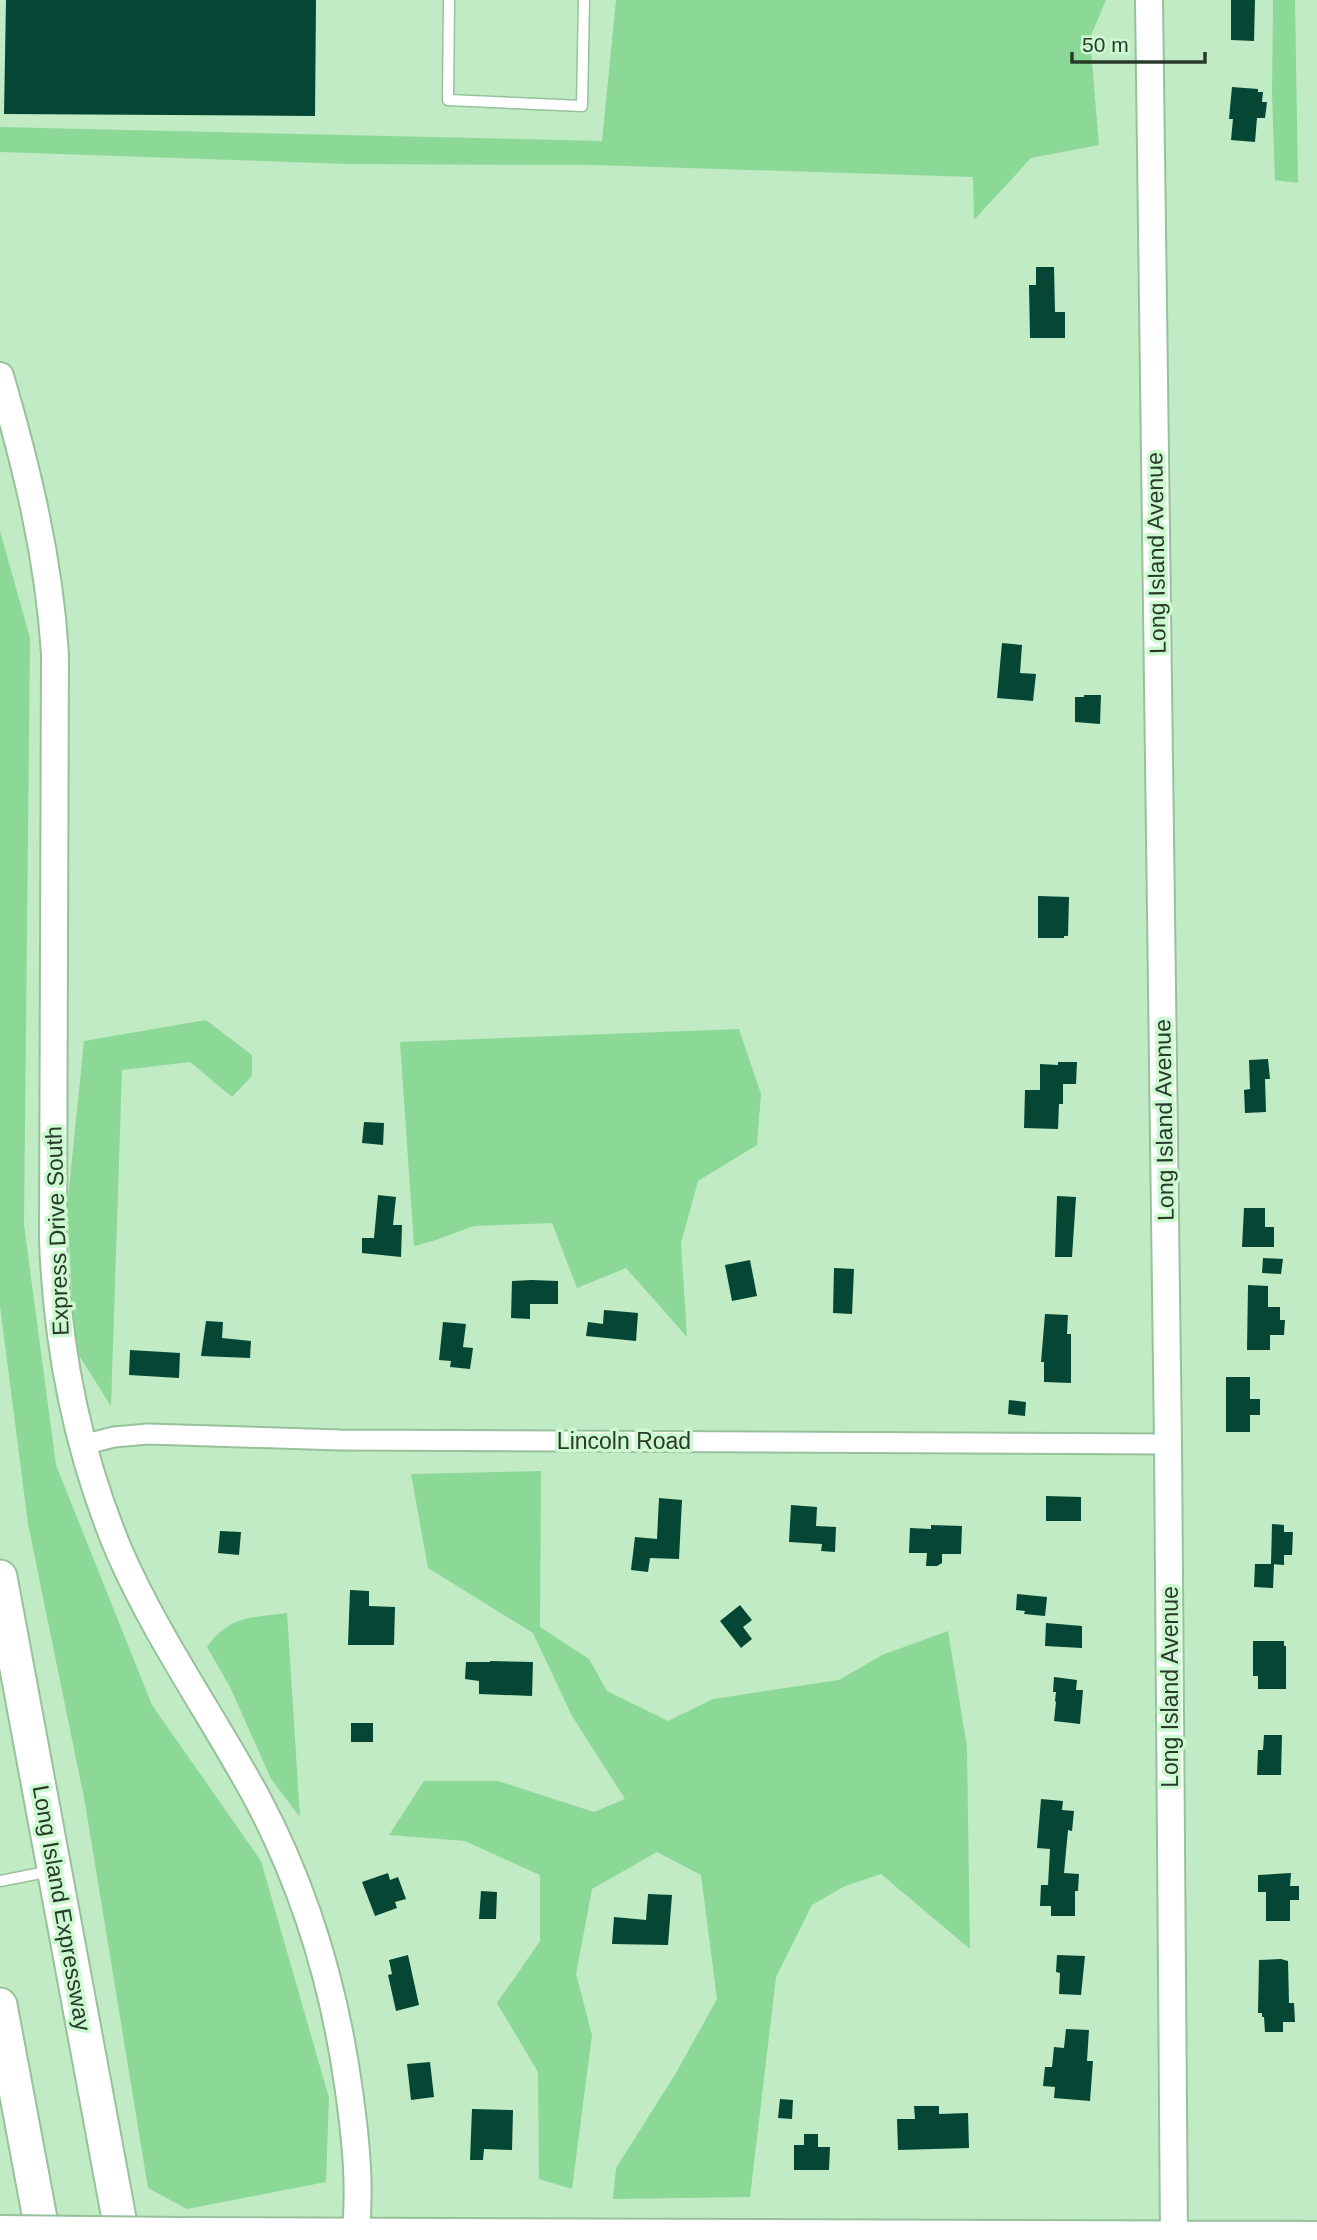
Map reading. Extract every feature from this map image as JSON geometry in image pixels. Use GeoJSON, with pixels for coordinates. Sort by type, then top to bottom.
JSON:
{"type":"FeatureCollection","features":[{"type":"Feature","properties":{"kind":"highway","name":"Long Island Expressway"},"geometry":{"type":"LineString","coordinates":[[0,1577],[123,2240]]}},
{"type":"Feature","properties":{"kind":"highway"},"geometry":{"type":"LineString","coordinates":[[0,2005],[44,2240]]}},
{"type":"Feature","properties":{"kind":"main road","name":"Long Island Avenue"},"geometry":{"type":"LineString","coordinates":[[1149,0],[1168,1444],[1174,2238]]}},
{"type":"Feature","properties":{"kind":"main road","name":"Express Drive South"},"geometry":{"type":"LineString","coordinates":[[0,376],[32,489],[44,553],[53,626],[57,723],[52,1240],[60,1343],[82,1446],[106,1519],[135,1586],[258,1799],[304,1902],[327,1975],[345,2059],[356,2145],[356,2235]]}},
{"type":"Feature","properties":{"kind":"main road"},"geometry":{"type":"LineString","coordinates":[[0,2229],[356,2235],[1174,2238],[1317,2235]]}},
{"type":"Feature","properties":{"kind":"street","name":"Lincoln Road"},"geometry":{"type":"LineString","coordinates":[[82,1446],[114,1437],[148,1434],[340,1440],[1168,1444]]}},
{"type":"Feature","properties":{"kind":"lane"},"geometry":{"type":"LineString","coordinates":[[449,0],[448,100],[582,106],[584,0]]}},
{"type":"Feature","properties":{"kind":"lane"},"geometry":{"type":"LineString","coordinates":[[0,1881],[55,1870]]}},
{"type":"Feature","properties":{"kind":"green space"},"geometry":{"type":"Polygon","coordinates":[[[616,0],[1106,0],[1090,38],[1099,145],[1031,158],[974,220],[973,177],[594,165],[347,164],[0,152],[0,127],[602,141],[616,0]]]}},
{"type":"Feature","properties":{"kind":"green space"},"geometry":{"type":"Polygon","coordinates":[[[1273,0],[1295,0],[1298,183],[1275,180],[1273,0]]]}},
{"type":"Feature","properties":{"kind":"green space"},"geometry":{"type":"Polygon","coordinates":[[[0,531],[30,638],[24,1225],[56,1465],[152,1705],[261,1861],[329,2098],[326,2182],[187,2209],[148,2188],[85,1803],[28,1524],[0,1306],[0,531]]]}},
{"type":"Feature","properties":{"kind":"green space"},"geometry":{"type":"Polygon","coordinates":[[[206,1020],[252,1055],[252,1076],[232,1097],[190,1062],[122,1070],[111,1406],[75,1349],[67,1208],[84,1041],[206,1020]]]}},
{"type":"Feature","properties":{"kind":"green space"},"geometry":{"type":"Polygon","coordinates":[[[739,1029],[761,1094],[757,1145],[698,1181],[681,1243],[687,1337],[626,1268],[577,1288],[552,1223],[474,1226],[414,1246],[400,1042],[739,1029]]]}},
{"type":"Feature","properties":{"kind":"green space"},"geometry":{"type":"Polygon","coordinates":[[[541,1471],[540,1627],[589,1659],[607,1691],[668,1721],[713,1699],[839,1680],[882,1655],[948,1631],[967,1747],[970,1949],[881,1874],[845,1886],[812,1905],[776,1977],[750,2197],[613,2199],[616,2168],[676,2073],[717,1999],[701,1875],[657,1852],[592,1889],[576,1974],[592,2035],[572,2189],[539,2179],[538,2072],[497,2003],[540,1941],[540,1875],[465,1841],[389,1835],[424,1781],[498,1781],[594,1812],[625,1799],[572,1716],[533,1633],[428,1568],[411,1474],[541,1471]]]}},
{"type":"Feature","properties":{"kind":"green space"},"geometry":{"type":"Polygon","coordinates":[[[287,1613],[300,1817],[271,1779],[230,1687],[207,1647],[233,1623],[287,1613]]]}},
{"type":"Feature","properties":{"kind":"building"},"geometry":{"type":"Polygon","coordinates":[[[6,0],[316,0],[315,116],[4,114],[6,0]]]}},
{"type":"Feature","properties":{"kind":"building"},"geometry":{"type":"Polygon","coordinates":[[[1231,0],[1255,0],[1254,41],[1231,40],[1231,0]]]}},
{"type":"Feature","properties":{"kind":"building"},"geometry":{"type":"Polygon","coordinates":[[[1232,87],[1258,89],[1258,92],[1263,92],[1262,102],[1267,102],[1265,118],[1257,118],[1255,142],[1231,140],[1233,119],[1229,119],[1232,87]]]}},
{"type":"Feature","properties":{"kind":"building"},"geometry":{"type":"Polygon","coordinates":[[[1036,267],[1054,267],[1055,312],[1065,312],[1065,338],[1030,338],[1029,285],[1036,285],[1036,267]]]}},
{"type":"Feature","properties":{"kind":"building"},"geometry":{"type":"Polygon","coordinates":[[[1002,643],[1022,645],[1020,673],[1036,674],[1033,701],[997,698],[1002,643]]]}},
{"type":"Feature","properties":{"kind":"building"},"geometry":{"type":"Polygon","coordinates":[[[1101,695],[1100,724],[1075,722],[1075,697],[1101,695]]]}},
{"type":"Feature","properties":{"kind":"building"},"geometry":{"type":"Polygon","coordinates":[[[1038,896],[1069,897],[1068,936],[1038,938],[1038,896]]]}},
{"type":"Feature","properties":{"kind":"building"},"geometry":{"type":"Polygon","coordinates":[[[1268,1059],[1270,1079],[1265,1079],[1266,1112],[1245,1113],[1244,1090],[1250,1089],[1249,1060],[1268,1059]]]}},
{"type":"Feature","properties":{"kind":"building"},"geometry":{"type":"Polygon","coordinates":[[[1058,1062],[1077,1062],[1076,1084],[1063,1084],[1063,1104],[1059,1104],[1058,1129],[1024,1128],[1025,1090],[1040,1090],[1040,1064],[1058,1065],[1058,1062]]]}},
{"type":"Feature","properties":{"kind":"building"},"geometry":{"type":"Polygon","coordinates":[[[364,1122],[384,1123],[383,1145],[362,1143],[364,1122]]]}},
{"type":"Feature","properties":{"kind":"building"},"geometry":{"type":"Polygon","coordinates":[[[378,1195],[396,1197],[393,1225],[402,1225],[401,1257],[362,1253],[362,1238],[374,1238],[378,1195]]]}},
{"type":"Feature","properties":{"kind":"building"},"geometry":{"type":"Polygon","coordinates":[[[1057,1196],[1076,1197],[1072,1257],[1055,1257],[1057,1196]]]}},
{"type":"Feature","properties":{"kind":"building"},"geometry":{"type":"Polygon","coordinates":[[[1244,1208],[1265,1208],[1265,1227],[1274,1227],[1274,1247],[1242,1247],[1244,1208]]]}},
{"type":"Feature","properties":{"kind":"building"},"geometry":{"type":"Polygon","coordinates":[[[1263,1258],[1283,1259],[1281,1274],[1262,1273],[1263,1258]]]}},
{"type":"Feature","properties":{"kind":"building"},"geometry":{"type":"Polygon","coordinates":[[[750,1260],[757,1296],[732,1301],[725,1265],[750,1260]]]}},
{"type":"Feature","properties":{"kind":"building"},"geometry":{"type":"Polygon","coordinates":[[[834,1268],[854,1269],[852,1314],[833,1313],[834,1268]]]}},
{"type":"Feature","properties":{"kind":"building"},"geometry":{"type":"Polygon","coordinates":[[[512,1281],[558,1281],[558,1304],[530,1304],[530,1319],[511,1318],[512,1281]]]}},
{"type":"Feature","properties":{"kind":"building"},"geometry":{"type":"Polygon","coordinates":[[[1248,1285],[1268,1286],[1268,1307],[1280,1307],[1280,1320],[1285,1320],[1284,1335],[1270,1335],[1270,1350],[1247,1350],[1248,1285]]]}},
{"type":"Feature","properties":{"kind":"building"},"geometry":{"type":"Polygon","coordinates":[[[604,1310],[638,1313],[636,1341],[586,1336],[588,1322],[603,1324],[604,1310]]]}},
{"type":"Feature","properties":{"kind":"building"},"geometry":{"type":"Polygon","coordinates":[[[1045,1314],[1068,1315],[1067,1334],[1071,1334],[1071,1383],[1044,1382],[1044,1362],[1041,1362],[1045,1314]]]}},
{"type":"Feature","properties":{"kind":"building"},"geometry":{"type":"Polygon","coordinates":[[[206,1321],[223,1322],[222,1338],[251,1341],[250,1358],[201,1356],[206,1321]]]}},
{"type":"Feature","properties":{"kind":"building"},"geometry":{"type":"Polygon","coordinates":[[[443,1322],[466,1324],[463,1347],[473,1348],[470,1369],[450,1367],[451,1361],[439,1360],[443,1322]]]}},
{"type":"Feature","properties":{"kind":"building"},"geometry":{"type":"Polygon","coordinates":[[[130,1350],[180,1353],[179,1378],[129,1375],[130,1350]]]}},
{"type":"Feature","properties":{"kind":"building"},"geometry":{"type":"Polygon","coordinates":[[[1226,1377],[1250,1377],[1250,1399],[1260,1399],[1260,1415],[1250,1415],[1250,1432],[1226,1432],[1226,1377]]]}},
{"type":"Feature","properties":{"kind":"building"},"geometry":{"type":"Polygon","coordinates":[[[1009,1400],[1026,1402],[1025,1416],[1008,1414],[1009,1400]]]}},
{"type":"Feature","properties":{"kind":"building"},"geometry":{"type":"Polygon","coordinates":[[[1046,1496],[1081,1497],[1081,1521],[1046,1521],[1046,1496]]]}},
{"type":"Feature","properties":{"kind":"building"},"geometry":{"type":"Polygon","coordinates":[[[659,1498],[682,1500],[679,1559],[650,1558],[648,1572],[631,1570],[635,1537],[657,1539],[659,1498]]]}},
{"type":"Feature","properties":{"kind":"building"},"geometry":{"type":"Polygon","coordinates":[[[791,1505],[817,1507],[816,1526],[836,1527],[835,1552],[821,1551],[822,1544],[789,1542],[791,1505]]]}},
{"type":"Feature","properties":{"kind":"building"},"geometry":{"type":"Polygon","coordinates":[[[1272,1524],[1284,1525],[1284,1532],[1293,1532],[1292,1555],[1284,1555],[1284,1565],[1271,1564],[1272,1524]]]}},
{"type":"Feature","properties":{"kind":"building"},"geometry":{"type":"Polygon","coordinates":[[[931,1525],[962,1526],[961,1554],[942,1554],[942,1563],[926,1566],[927,1553],[909,1553],[910,1528],[931,1529],[931,1525]]]}},
{"type":"Feature","properties":{"kind":"building"},"geometry":{"type":"Polygon","coordinates":[[[220,1531],[241,1532],[239,1555],[218,1553],[220,1531]]]}},
{"type":"Feature","properties":{"kind":"building"},"geometry":{"type":"Polygon","coordinates":[[[1255,1564],[1274,1564],[1273,1588],[1254,1587],[1255,1564]]]}},
{"type":"Feature","properties":{"kind":"building"},"geometry":{"type":"Polygon","coordinates":[[[350,1590],[369,1591],[369,1606],[395,1607],[394,1645],[348,1645],[350,1590]]]}},
{"type":"Feature","properties":{"kind":"building"},"geometry":{"type":"Polygon","coordinates":[[[1017,1594],[1047,1597],[1045,1616],[1024,1614],[1025,1611],[1016,1610],[1017,1594]]]}},
{"type":"Feature","properties":{"kind":"building"},"geometry":{"type":"Polygon","coordinates":[[[740,1605],[752,1620],[743,1627],[752,1639],[741,1648],[720,1621],[740,1605]]]}},
{"type":"Feature","properties":{"kind":"building"},"geometry":{"type":"Polygon","coordinates":[[[1046,1623],[1082,1626],[1082,1648],[1045,1646],[1046,1623]]]}},
{"type":"Feature","properties":{"kind":"building"},"geometry":{"type":"Polygon","coordinates":[[[1253,1641],[1284,1641],[1286,1689],[1258,1689],[1258,1676],[1253,1676],[1253,1641]]]}},
{"type":"Feature","properties":{"kind":"building"},"geometry":{"type":"Polygon","coordinates":[[[466,1662],[533,1662],[532,1696],[479,1694],[479,1681],[465,1679],[466,1662]]]}},
{"type":"Feature","properties":{"kind":"building"},"geometry":{"type":"Polygon","coordinates":[[[1054,1677],[1077,1680],[1076,1690],[1083,1690],[1080,1724],[1054,1721],[1054,1677]]]}},
{"type":"Feature","properties":{"kind":"building"},"geometry":{"type":"Polygon","coordinates":[[[351,1723],[373,1723],[373,1742],[351,1742],[351,1723]]]}},
{"type":"Feature","properties":{"kind":"building"},"geometry":{"type":"Polygon","coordinates":[[[1264,1735],[1282,1735],[1281,1775],[1257,1775],[1258,1750],[1263,1750],[1264,1735]]]}},
{"type":"Feature","properties":{"kind":"building"},"geometry":{"type":"Polygon","coordinates":[[[1041,1799],[1063,1801],[1062,1810],[1074,1811],[1072,1831],[1068,1830],[1064,1873],[1079,1874],[1078,1891],[1075,1891],[1075,1916],[1051,1916],[1051,1906],[1040,1906],[1041,1885],[1048,1885],[1050,1849],[1037,1848],[1041,1799]]]}},
{"type":"Feature","properties":{"kind":"building"},"geometry":{"type":"Polygon","coordinates":[[[388,1873],[390,1880],[398,1877],[406,1899],[395,1902],[397,1908],[375,1916],[362,1882],[388,1873]]]}},
{"type":"Feature","properties":{"kind":"building"},"geometry":{"type":"Polygon","coordinates":[[[1291,1873],[1290,1886],[1299,1886],[1299,1900],[1290,1900],[1290,1921],[1266,1921],[1266,1892],[1258,1892],[1258,1875],[1291,1873]]]}},
{"type":"Feature","properties":{"kind":"building"},"geometry":{"type":"Polygon","coordinates":[[[481,1891],[497,1892],[496,1919],[479,1919],[481,1891]]]}},
{"type":"Feature","properties":{"kind":"building"},"geometry":{"type":"Polygon","coordinates":[[[648,1894],[672,1895],[668,1945],[612,1944],[614,1917],[646,1920],[648,1894]]]}},
{"type":"Feature","properties":{"kind":"building"},"geometry":{"type":"Polygon","coordinates":[[[408,1955],[419,2005],[396,2011],[388,1975],[392,1974],[389,1960],[408,1955]]]}},
{"type":"Feature","properties":{"kind":"building"},"geometry":{"type":"Polygon","coordinates":[[[1057,1955],[1085,1956],[1081,1995],[1059,1994],[1057,1955]]]}},
{"type":"Feature","properties":{"kind":"building"},"geometry":{"type":"Polygon","coordinates":[[[1259,1960],[1288,1961],[1289,2003],[1294,2003],[1295,2022],[1283,2022],[1283,2032],[1265,2032],[1264,2017],[1262,2013],[1258,2013],[1259,1960]]]}},
{"type":"Feature","properties":{"kind":"building"},"geometry":{"type":"Polygon","coordinates":[[[1066,2029],[1089,2030],[1087,2061],[1093,2061],[1090,2101],[1054,2098],[1055,2087],[1043,2086],[1045,2067],[1052,2067],[1054,2047],[1064,2048],[1066,2029]]]}},
{"type":"Feature","properties":{"kind":"building"},"geometry":{"type":"Polygon","coordinates":[[[430,2062],[434,2097],[411,2100],[407,2064],[430,2062]]]}},
{"type":"Feature","properties":{"kind":"building"},"geometry":{"type":"Polygon","coordinates":[[[780,2099],[793,2100],[792,2119],[778,2118],[780,2099]]]}},
{"type":"Feature","properties":{"kind":"building"},"geometry":{"type":"Polygon","coordinates":[[[914,2106],[939,2106],[939,2114],[968,2113],[969,2148],[898,2150],[897,2119],[915,2119],[914,2106]]]}},
{"type":"Feature","properties":{"kind":"building"},"geometry":{"type":"Polygon","coordinates":[[[472,2109],[513,2110],[512,2150],[484,2149],[483,2160],[470,2160],[472,2109]]]}},
{"type":"Feature","properties":{"kind":"building"},"geometry":{"type":"Polygon","coordinates":[[[804,2134],[818,2134],[818,2147],[830,2147],[829,2170],[794,2170],[794,2145],[804,2145],[804,2134]]]}}]}
